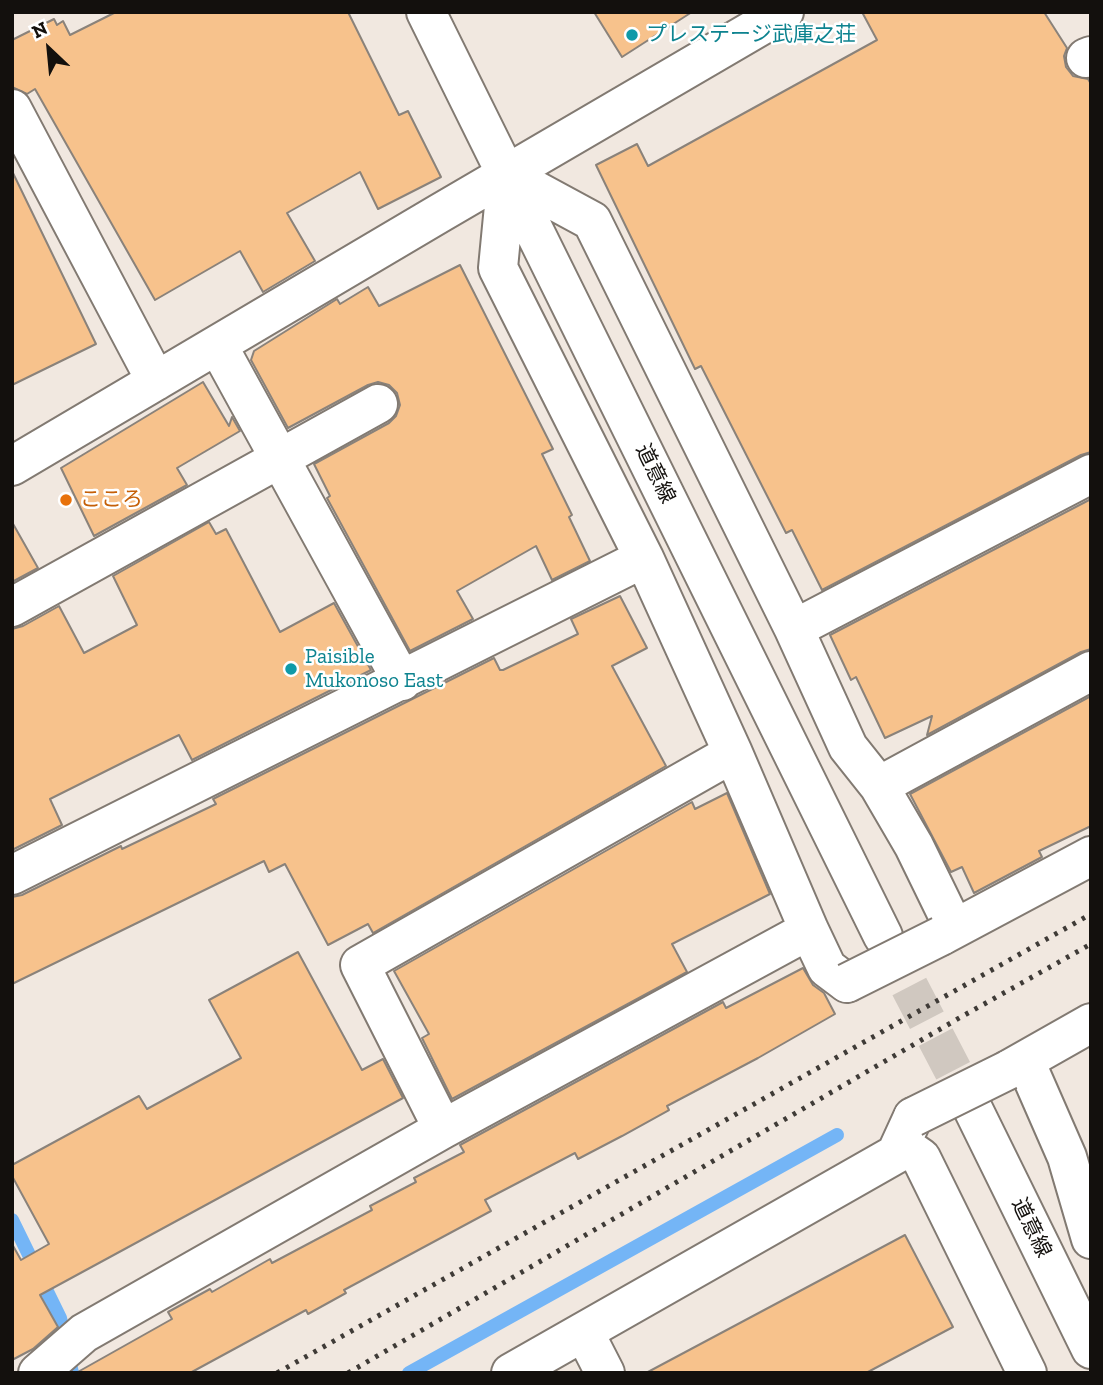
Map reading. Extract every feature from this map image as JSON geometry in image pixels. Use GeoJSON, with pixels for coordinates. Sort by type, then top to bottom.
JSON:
{"type":"FeatureCollection","features":[{"type":"Feature","properties":{"kind":"street","name":"道意線"},"geometry":{"type":"LineString","coordinates":[[426,12],[883,936]]}},
{"type":"Feature","properties":{"kind":"street"},"geometry":{"type":"LineString","coordinates":[[12,467],[784,12]]}},
{"type":"Feature","properties":{"kind":"street"},"geometry":{"type":"LineString","coordinates":[[12,109],[156,381]]}},
{"type":"Feature","properties":{"kind":"street"},"geometry":{"type":"LineString","coordinates":[[507,175],[498,268],[644,558],[827,968],[847,984],[1091,856]]}},
{"type":"Feature","properties":{"kind":"street"},"geometry":{"type":"LineString","coordinates":[[507,175],[592,221],[794,629],[848,747],[879,786],[914,846],[947,932]]}},
{"type":"Feature","properties":{"kind":"street"},"geometry":{"type":"LineString","coordinates":[[218,346],[402,681]]}},
{"type":"Feature","properties":{"kind":"street"},"geometry":{"type":"LineString","coordinates":[[12,607],[378,404]]}},
{"type":"Feature","properties":{"kind":"street"},"geometry":{"type":"LineString","coordinates":[[794,629],[1091,474]]}},
{"type":"Feature","properties":{"kind":"street"},"geometry":{"type":"LineString","coordinates":[[12,875],[644,558]]}},
{"type":"Feature","properties":{"kind":"street"},"geometry":{"type":"LineString","coordinates":[[879,786],[1091,671]]}},
{"type":"Feature","properties":{"kind":"street"},"geometry":{"type":"LineString","coordinates":[[443,1129],[360,965],[733,753]]}},
{"type":"Feature","properties":{"kind":"street"},"geometry":{"type":"LineString","coordinates":[[38,1373],[84,1333],[443,1129],[809,930]]}},
{"type":"Feature","properties":{"kind":"street"},"geometry":{"type":"LineString","coordinates":[[511,1373],[584,1332],[903,1138],[1017,1065],[1091,1023]]}},
{"type":"Feature","properties":{"kind":"street"},"geometry":{"type":"LineString","coordinates":[[1017,1065],[1067,1157],[1091,1239]]}},
{"type":"Feature","properties":{"kind":"street","name":"道意線"},"geometry":{"type":"LineString","coordinates":[[972,1107],[1091,1349]]}},
{"type":"Feature","properties":{"kind":"street"},"geometry":{"type":"LineString","coordinates":[[903,1138],[921,1158],[1027,1373]]}},
{"type":"Feature","properties":{"kind":"street"},"geometry":{"type":"LineString","coordinates":[[584,1332],[606,1373]]}},
{"type":"Feature","properties":{"kind":"building"},"geometry":{"type":"Polygon","coordinates":[[[116,12],[348,12],[399,115],[408,111],[441,177],[378,209],[360,172],[287,213],[315,261],[263,292],[240,251],[155,300],[35,89],[27,94],[12,87],[12,40],[54,19],[57,25],[63,21],[70,35],[116,12]]]}},
{"type":"Feature","properties":{"kind":"building","name":"プレステージ武庫之荘"},"geometry":{"type":"Polygon","coordinates":[[[594,12],[692,12],[622,57],[594,12]]]}},
{"type":"Feature","properties":{"kind":"building"},"geometry":{"type":"Polygon","coordinates":[[[862,12],[1044,12],[1067,48],[1064,56],[1066,67],[1073,76],[1088,79],[1091,84],[1091,452],[822,590],[792,530],[786,533],[701,366],[695,369],[596,165],[637,144],[648,166],[877,40],[862,12]]]}},
{"type":"Feature","properties":{"kind":"building"},"geometry":{"type":"Polygon","coordinates":[[[12,171],[96,344],[12,385],[12,171]]]}},
{"type":"Feature","properties":{"kind":"building"},"geometry":{"type":"Polygon","coordinates":[[[460,265],[553,449],[542,454],[572,515],[569,517],[590,561],[552,580],[536,546],[457,591],[473,619],[410,651],[327,498],[330,496],[314,464],[389,423],[396,416],[400,405],[397,393],[389,385],[378,382],[368,385],[288,428],[251,360],[254,351],[337,299],[340,304],[368,287],[379,306],[460,265]]]}},
{"type":"Feature","properties":{"kind":"building"},"geometry":{"type":"Polygon","coordinates":[[[203,382],[229,426],[232,417],[240,431],[177,468],[187,485],[94,536],[61,468],[203,382]]]}},
{"type":"Feature","properties":{"kind":"building"},"geometry":{"type":"Polygon","coordinates":[[[1091,499],[1091,649],[927,735],[932,716],[885,738],[856,677],[851,680],[830,635],[1091,499]]]}},
{"type":"Feature","properties":{"kind":"building"},"geometry":{"type":"Polygon","coordinates":[[[12,522],[38,568],[12,582],[12,522]]]}},
{"type":"Feature","properties":{"kind":"building"},"geometry":{"type":"Polygon","coordinates":[[[209,522],[216,534],[226,529],[280,632],[334,603],[371,670],[192,760],[179,735],[50,799],[62,825],[12,850],[12,629],[23,626],[59,606],[84,653],[137,625],[113,576],[209,522]]]}},
{"type":"Feature","properties":{"kind":"building"},"geometry":{"type":"Polygon","coordinates":[[[620,596],[647,648],[612,666],[666,766],[373,933],[368,924],[328,945],[285,864],[269,872],[264,861],[12,984],[12,897],[22,895],[121,846],[122,849],[216,804],[213,799],[494,658],[500,670],[503,670],[578,634],[571,619],[620,596]]]}},
{"type":"Feature","properties":{"kind":"building"},"geometry":{"type":"Polygon","coordinates":[[[1091,696],[1091,826],[1039,851],[1042,857],[974,893],[962,867],[951,872],[910,794],[1091,696]]]}},
{"type":"Feature","properties":{"kind":"building"},"geometry":{"type":"Polygon","coordinates":[[[727,793],[770,894],[672,944],[687,972],[452,1099],[422,1038],[429,1034],[394,971],[692,802],[695,809],[727,793]]]}},
{"type":"Feature","properties":{"kind":"building"},"geometry":{"type":"Polygon","coordinates":[[[298,952],[362,1070],[383,1059],[403,1098],[40,1295],[58,1327],[33,1349],[12,1360],[12,1244],[21,1260],[49,1244],[12,1176],[12,1165],[139,1096],[147,1109],[241,1058],[209,1000],[298,952]]]}},
{"type":"Feature","properties":{"kind":"building"},"geometry":{"type":"Polygon","coordinates":[[[803,968],[813,985],[824,993],[835,1014],[667,1106],[669,1110],[622,1136],[578,1159],[575,1153],[485,1200],[491,1211],[344,1290],[346,1293],[308,1314],[306,1310],[190,1373],[76,1373],[172,1319],[168,1312],[210,1289],[212,1292],[270,1259],[272,1263],[372,1210],[370,1206],[416,1182],[414,1178],[464,1152],[460,1145],[723,1002],[726,1008],[803,968]]]}},
{"type":"Feature","properties":{"kind":"building"},"geometry":{"type":"Polygon","coordinates":[[[905,1235],[953,1327],[866,1373],[646,1373],[905,1235]]]}},
{"type":"Feature","properties":{"kind":"waterway"},"geometry":{"type":"LineString","coordinates":[[409,1373],[837,1135]]}},
{"type":"Feature","properties":{"kind":"waterway"},"geometry":{"type":"LineString","coordinates":[[12,1220],[60,1318],[72,1373]]}},
{"type":"Feature","properties":{"kind":"tunnel"},"geometry":{"type":"LineString","coordinates":[[883,936],[972,1107]]}},
{"type":"Feature","properties":{"kind":"railway"},"geometry":{"type":"LineString","coordinates":[[277,1373],[1091,914]]}},
{"type":"Feature","properties":{"kind":"railway"},"geometry":{"type":"LineString","coordinates":[[348,1373],[1091,944]]}},
{"type":"Feature","properties":{"kind":"place","name":"プレステージ武庫之荘"},"geometry":{"type":"Point","coordinates":[632,35]}},
{"type":"Feature","properties":{"kind":"place","name":"こころ"},"geometry":{"type":"Point","coordinates":[66,500]}},
{"type":"Feature","properties":{"kind":"place","name":"Paisible Mukonoso East"},"geometry":{"type":"Point","coordinates":[291,669]}}]}
